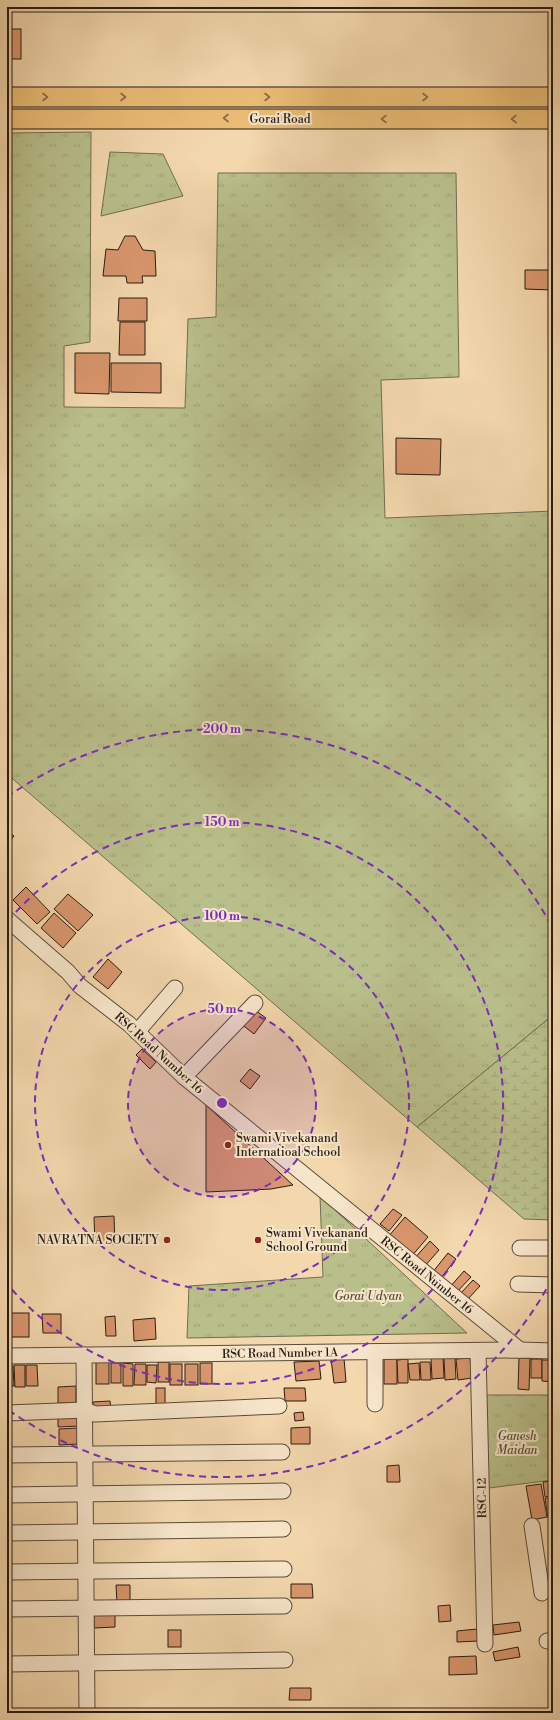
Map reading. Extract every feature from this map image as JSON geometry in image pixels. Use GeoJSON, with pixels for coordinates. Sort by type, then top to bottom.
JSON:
{"type":"FeatureCollection","features":[{"type":"Feature","properties":{"kind":"main road","name":"Gorai Road"},"geometry":{"type":"LineString","coordinates":[[7,97],[553,97]]}},
{"type":"Feature","properties":{"kind":"main road"},"geometry":{"type":"LineString","coordinates":[[489,119],[490,97]]}},
{"type":"Feature","properties":{"kind":"main road","name":"Gorai Road"},"geometry":{"type":"LineString","coordinates":[[7,119],[553,119]]}},
{"type":"Feature","properties":{"kind":"street","name":"RSC Road Number 16"},"geometry":{"type":"LineString","coordinates":[[7,919],[68,972],[80,986],[137,1032],[184,1077],[520,1350]]}},
{"type":"Feature","properties":{"kind":"street"},"geometry":{"type":"LineString","coordinates":[[137,1032],[175,988]]}},
{"type":"Feature","properties":{"kind":"street"},"geometry":{"type":"LineString","coordinates":[[184,1077],[255,1002]]}},
{"type":"Feature","properties":{"kind":"street"},"geometry":{"type":"LineString","coordinates":[[520,1248],[553,1248]]}},
{"type":"Feature","properties":{"kind":"street"},"geometry":{"type":"LineString","coordinates":[[518,1284],[553,1285]]}},
{"type":"Feature","properties":{"kind":"street","name":"RSC Road Number 1A"},"geometry":{"type":"LineString","coordinates":[[7,1356],[520,1350],[553,1351]]}},
{"type":"Feature","properties":{"kind":"street","name":"RSC-12"},"geometry":{"type":"LineString","coordinates":[[478,1351],[485,1644]]}},
{"type":"Feature","properties":{"kind":"street"},"geometry":{"type":"LineString","coordinates":[[374,1352],[375,1404]]}},
{"type":"Feature","properties":{"kind":"street"},"geometry":{"type":"LineString","coordinates":[[84,1356],[87,1713]]}},
{"type":"Feature","properties":{"kind":"street"},"geometry":{"type":"LineString","coordinates":[[7,1413],[85,1410],[95,1414],[279,1406]]}},
{"type":"Feature","properties":{"kind":"street"},"geometry":{"type":"LineString","coordinates":[[7,1455],[282,1452]]}},
{"type":"Feature","properties":{"kind":"street"},"geometry":{"type":"LineString","coordinates":[[7,1495],[283,1491]]}},
{"type":"Feature","properties":{"kind":"street"},"geometry":{"type":"LineString","coordinates":[[532,1526],[542,1593]]}},
{"type":"Feature","properties":{"kind":"street"},"geometry":{"type":"LineString","coordinates":[[7,1532],[283,1529]]}},
{"type":"Feature","properties":{"kind":"street"},"geometry":{"type":"LineString","coordinates":[[7,1572],[284,1569]]}},
{"type":"Feature","properties":{"kind":"street"},"geometry":{"type":"LineString","coordinates":[[7,1609],[284,1606]]}},
{"type":"Feature","properties":{"kind":"street"},"geometry":{"type":"LineString","coordinates":[[7,1664],[284,1660]]}},
{"type":"Feature","properties":{"kind":"green space"},"geometry":{"type":"Polygon","coordinates":[[[91,132],[90,342],[64,346],[64,407],[185,408],[188,319],[216,317],[218,173],[456,173],[459,377],[381,380],[385,518],[553,511],[553,1015],[417,1127],[7,774],[7,133],[91,132]]]}},
{"type":"Feature","properties":{"kind":"green space"},"geometry":{"type":"Polygon","coordinates":[[[110,152],[163,154],[183,196],[101,216],[110,152]]]}},
{"type":"Feature","properties":{"kind":"green space"},"geometry":{"type":"Polygon","coordinates":[[[553,1015],[553,1220],[524,1219],[417,1127],[553,1015]]]}},
{"type":"Feature","properties":{"kind":"green space","name":"Gorai Udyan"},"geometry":{"type":"Polygon","coordinates":[[[320,1196],[467,1333],[187,1338],[189,1286],[323,1277],[320,1196]]]}},
{"type":"Feature","properties":{"kind":"green space","name":"Ganesh Maidan"},"geometry":{"type":"Polygon","coordinates":[[[479,1395],[553,1395],[553,1480],[481,1489],[479,1395]]]}},
{"type":"Feature","properties":{"kind":"building"},"geometry":{"type":"Polygon","coordinates":[[[7,29],[21,29],[21,59],[7,59],[7,29]]]}},
{"type":"Feature","properties":{"kind":"building"},"geometry":{"type":"Polygon","coordinates":[[[125,236],[135,236],[143,250],[155,251],[156,276],[142,276],[143,283],[127,283],[126,276],[103,276],[106,249],[118,250],[125,236]]]}},
{"type":"Feature","properties":{"kind":"building"},"geometry":{"type":"Polygon","coordinates":[[[525,270],[553,270],[553,290],[525,289],[525,270]]]}},
{"type":"Feature","properties":{"kind":"building"},"geometry":{"type":"Polygon","coordinates":[[[119,298],[147,298],[147,321],[118,321],[119,298]]]}},
{"type":"Feature","properties":{"kind":"building"},"geometry":{"type":"Polygon","coordinates":[[[120,322],[145,322],[145,355],[119,355],[120,322]]]}},
{"type":"Feature","properties":{"kind":"building"},"geometry":{"type":"Polygon","coordinates":[[[75,353],[110,353],[109,394],[75,393],[75,353]]]}},
{"type":"Feature","properties":{"kind":"building"},"geometry":{"type":"Polygon","coordinates":[[[111,363],[161,363],[161,393],[111,392],[111,363]]]}},
{"type":"Feature","properties":{"kind":"building"},"geometry":{"type":"Polygon","coordinates":[[[396,438],[441,439],[440,475],[396,474],[396,438]]]}},
{"type":"Feature","properties":{"kind":"building"},"geometry":{"type":"Polygon","coordinates":[[[7,831],[14,836],[7,845],[7,831]]]}},
{"type":"Feature","properties":{"kind":"building"},"geometry":{"type":"Polygon","coordinates":[[[26,887],[50,912],[37,924],[13,900],[26,887]]]}},
{"type":"Feature","properties":{"kind":"building"},"geometry":{"type":"Polygon","coordinates":[[[68,894],[93,915],[78,931],[54,909],[68,894]]]}},
{"type":"Feature","properties":{"kind":"building"},"geometry":{"type":"Polygon","coordinates":[[[54,913],[76,933],[63,948],[41,928],[54,913]]]}},
{"type":"Feature","properties":{"kind":"building"},"geometry":{"type":"Polygon","coordinates":[[[108,959],[122,972],[108,989],[93,977],[108,959]]]}},
{"type":"Feature","properties":{"kind":"building"},"geometry":{"type":"Polygon","coordinates":[[[252,1008],[266,1018],[254,1034],[240,1023],[252,1008]]]}},
{"type":"Feature","properties":{"kind":"building"},"geometry":{"type":"Polygon","coordinates":[[[142,1049],[156,1062],[150,1069],[136,1055],[142,1049]]]}},
{"type":"Feature","properties":{"kind":"building"},"geometry":{"type":"Polygon","coordinates":[[[250,1069],[260,1076],[250,1089],[240,1081],[250,1069]]]}},
{"type":"Feature","properties":{"kind":"building","name":"Swami Vivekanand Internatioal School"},"geometry":{"type":"Polygon","coordinates":[[[206,1105],[293,1185],[271,1189],[206,1192],[206,1105]]]}},
{"type":"Feature","properties":{"kind":"building"},"geometry":{"type":"Polygon","coordinates":[[[393,1209],[402,1215],[389,1231],[380,1224],[393,1209]]]}},
{"type":"Feature","properties":{"kind":"building"},"geometry":{"type":"Polygon","coordinates":[[[114,1216],[115,1244],[95,1245],[94,1217],[114,1216]]]}},
{"type":"Feature","properties":{"kind":"building"},"geometry":{"type":"Polygon","coordinates":[[[405,1217],[428,1237],[411,1257],[388,1237],[405,1217]]]}},
{"type":"Feature","properties":{"kind":"building"},"geometry":{"type":"Polygon","coordinates":[[[430,1241],[439,1250],[424,1267],[414,1259],[430,1241]]]}},
{"type":"Feature","properties":{"kind":"building"},"geometry":{"type":"Polygon","coordinates":[[[448,1253],[456,1259],[440,1279],[432,1273],[448,1253]]]}},
{"type":"Feature","properties":{"kind":"building"},"geometry":{"type":"Polygon","coordinates":[[[464,1271],[471,1277],[455,1294],[449,1288],[464,1271]]]}},
{"type":"Feature","properties":{"kind":"building"},"geometry":{"type":"Polygon","coordinates":[[[473,1280],[480,1286],[467,1300],[460,1294],[473,1280]]]}},
{"type":"Feature","properties":{"kind":"building"},"geometry":{"type":"Polygon","coordinates":[[[9,1313],[29,1313],[29,1337],[9,1337],[9,1313]]]}},
{"type":"Feature","properties":{"kind":"building"},"geometry":{"type":"Polygon","coordinates":[[[42,1314],[61,1314],[61,1333],[43,1333],[42,1314]]]}},
{"type":"Feature","properties":{"kind":"building"},"geometry":{"type":"Polygon","coordinates":[[[115,1316],[116,1336],[106,1336],[105,1317],[115,1316]]]}},
{"type":"Feature","properties":{"kind":"building"},"geometry":{"type":"Polygon","coordinates":[[[155,1318],[156,1339],[134,1341],[133,1320],[155,1318]]]}},
{"type":"Feature","properties":{"kind":"building"},"geometry":{"type":"Polygon","coordinates":[[[443,1357],[444,1378],[432,1379],[431,1358],[443,1357]]]}},
{"type":"Feature","properties":{"kind":"building"},"geometry":{"type":"Polygon","coordinates":[[[344,1358],[346,1382],[334,1383],[331,1359],[344,1358]]]}},
{"type":"Feature","properties":{"kind":"building"},"geometry":{"type":"Polygon","coordinates":[[[384,1358],[397,1358],[397,1384],[384,1384],[384,1358]]]}},
{"type":"Feature","properties":{"kind":"building"},"geometry":{"type":"Polygon","coordinates":[[[444,1358],[455,1358],[456,1379],[445,1380],[444,1358]]]}},
{"type":"Feature","properties":{"kind":"building"},"geometry":{"type":"Polygon","coordinates":[[[470,1358],[472,1378],[458,1380],[456,1359],[470,1358]]]}},
{"type":"Feature","properties":{"kind":"building"},"geometry":{"type":"Polygon","coordinates":[[[519,1358],[530,1358],[529,1390],[518,1389],[519,1358]]]}},
{"type":"Feature","properties":{"kind":"building"},"geometry":{"type":"Polygon","coordinates":[[[408,1359],[408,1383],[398,1383],[397,1360],[408,1359]]]}},
{"type":"Feature","properties":{"kind":"building"},"geometry":{"type":"Polygon","coordinates":[[[531,1359],[542,1359],[542,1378],[531,1378],[531,1359]]]}},
{"type":"Feature","properties":{"kind":"building"},"geometry":{"type":"Polygon","coordinates":[[[542,1360],[553,1360],[553,1382],[542,1381],[542,1360]]]}},
{"type":"Feature","properties":{"kind":"building"},"geometry":{"type":"Polygon","coordinates":[[[96,1361],[109,1361],[109,1384],[96,1384],[96,1361]]]}},
{"type":"Feature","properties":{"kind":"building"},"geometry":{"type":"Polygon","coordinates":[[[319,1361],[321,1379],[296,1381],[294,1362],[319,1361]]]}},
{"type":"Feature","properties":{"kind":"building"},"geometry":{"type":"Polygon","coordinates":[[[158,1362],[169,1362],[169,1382],[158,1382],[158,1362]]]}},
{"type":"Feature","properties":{"kind":"building"},"geometry":{"type":"Polygon","coordinates":[[[420,1362],[430,1362],[431,1380],[421,1380],[420,1362]]]}},
{"type":"Feature","properties":{"kind":"building"},"geometry":{"type":"Polygon","coordinates":[[[111,1363],[121,1363],[121,1383],[111,1383],[111,1363]]]}},
{"type":"Feature","properties":{"kind":"building"},"geometry":{"type":"Polygon","coordinates":[[[123,1363],[133,1364],[133,1386],[123,1386],[123,1363]]]}},
{"type":"Feature","properties":{"kind":"building"},"geometry":{"type":"Polygon","coordinates":[[[200,1363],[212,1363],[212,1384],[200,1384],[200,1363]]]}},
{"type":"Feature","properties":{"kind":"building"},"geometry":{"type":"Polygon","coordinates":[[[419,1363],[420,1380],[410,1380],[408,1364],[419,1363]]]}},
{"type":"Feature","properties":{"kind":"building"},"geometry":{"type":"Polygon","coordinates":[[[135,1364],[146,1364],[146,1385],[134,1385],[135,1364]]]}},
{"type":"Feature","properties":{"kind":"building"},"geometry":{"type":"Polygon","coordinates":[[[170,1364],[182,1364],[182,1385],[170,1385],[170,1364]]]}},
{"type":"Feature","properties":{"kind":"building"},"geometry":{"type":"Polygon","coordinates":[[[185,1364],[198,1364],[198,1385],[185,1385],[185,1364]]]}},
{"type":"Feature","properties":{"kind":"building"},"geometry":{"type":"Polygon","coordinates":[[[14,1365],[25,1365],[25,1387],[15,1387],[14,1365]]]}},
{"type":"Feature","properties":{"kind":"building"},"geometry":{"type":"Polygon","coordinates":[[[26,1365],[37,1365],[38,1386],[26,1386],[26,1365]]]}},
{"type":"Feature","properties":{"kind":"building"},"geometry":{"type":"Polygon","coordinates":[[[147,1365],[157,1365],[156,1383],[147,1382],[147,1365]]]}},
{"type":"Feature","properties":{"kind":"building"},"geometry":{"type":"Polygon","coordinates":[[[7,1366],[13,1366],[14,1386],[7,1386],[7,1366]]]}},
{"type":"Feature","properties":{"kind":"building"},"geometry":{"type":"Polygon","coordinates":[[[76,1386],[76,1403],[58,1403],[58,1387],[76,1386]]]}},
{"type":"Feature","properties":{"kind":"building"},"geometry":{"type":"Polygon","coordinates":[[[156,1388],[165,1388],[165,1407],[156,1407],[156,1388]]]}},
{"type":"Feature","properties":{"kind":"building"},"geometry":{"type":"Polygon","coordinates":[[[284,1388],[305,1388],[306,1401],[285,1401],[284,1388]]]}},
{"type":"Feature","properties":{"kind":"building"},"geometry":{"type":"Polygon","coordinates":[[[110,1401],[111,1411],[93,1411],[93,1402],[110,1401]]]}},
{"type":"Feature","properties":{"kind":"building"},"geometry":{"type":"Polygon","coordinates":[[[303,1412],[304,1420],[295,1421],[294,1413],[303,1412]]]}},
{"type":"Feature","properties":{"kind":"building"},"geometry":{"type":"Polygon","coordinates":[[[58,1417],[81,1417],[80,1426],[58,1427],[58,1417]]]}},
{"type":"Feature","properties":{"kind":"building"},"geometry":{"type":"Polygon","coordinates":[[[310,1427],[310,1444],[291,1444],[291,1428],[310,1427]]]}},
{"type":"Feature","properties":{"kind":"building"},"geometry":{"type":"Polygon","coordinates":[[[78,1428],[78,1444],[59,1445],[59,1429],[78,1428]]]}},
{"type":"Feature","properties":{"kind":"building"},"geometry":{"type":"Polygon","coordinates":[[[399,1465],[400,1482],[387,1482],[387,1466],[399,1465]]]}},
{"type":"Feature","properties":{"kind":"building"},"geometry":{"type":"Polygon","coordinates":[[[553,1481],[553,1496],[545,1497],[543,1482],[553,1481]]]}},
{"type":"Feature","properties":{"kind":"building"},"geometry":{"type":"Polygon","coordinates":[[[541,1484],[547,1517],[532,1520],[526,1486],[541,1484]]]}},
{"type":"Feature","properties":{"kind":"building"},"geometry":{"type":"Polygon","coordinates":[[[545,1498],[553,1498],[553,1518],[548,1518],[545,1498]]]}},
{"type":"Feature","properties":{"kind":"building"},"geometry":{"type":"Polygon","coordinates":[[[291,1584],[312,1584],[313,1598],[291,1598],[291,1584]]]}},
{"type":"Feature","properties":{"kind":"building"},"geometry":{"type":"Polygon","coordinates":[[[116,1585],[130,1585],[130,1604],[117,1604],[116,1585]]]}},
{"type":"Feature","properties":{"kind":"building"},"geometry":{"type":"Polygon","coordinates":[[[450,1605],[451,1621],[439,1622],[438,1606],[450,1605]]]}},
{"type":"Feature","properties":{"kind":"building"},"geometry":{"type":"Polygon","coordinates":[[[115,1610],[115,1627],[94,1628],[94,1611],[115,1610]]]}},
{"type":"Feature","properties":{"kind":"building"},"geometry":{"type":"Polygon","coordinates":[[[519,1622],[521,1631],[494,1635],[493,1625],[519,1622]]]}},
{"type":"Feature","properties":{"kind":"building"},"geometry":{"type":"Polygon","coordinates":[[[477,1629],[478,1641],[457,1642],[457,1631],[477,1629]]]}},
{"type":"Feature","properties":{"kind":"building"},"geometry":{"type":"Polygon","coordinates":[[[168,1630],[181,1630],[181,1647],[168,1647],[168,1630]]]}},
{"type":"Feature","properties":{"kind":"building"},"geometry":{"type":"Polygon","coordinates":[[[518,1647],[520,1657],[495,1661],[493,1652],[518,1647]]]}},
{"type":"Feature","properties":{"kind":"building"},"geometry":{"type":"Polygon","coordinates":[[[476,1656],[477,1674],[449,1675],[449,1657],[476,1656]]]}},
{"type":"Feature","properties":{"kind":"building"},"geometry":{"type":"Polygon","coordinates":[[[290,1688],[311,1688],[311,1700],[289,1700],[290,1688]]]}},
{"type":"Feature","properties":{"kind":"place","name":"Swami Vivekanand Internatioal School"},"geometry":{"type":"Point","coordinates":[228,1145]}},
{"type":"Feature","properties":{"kind":"place","name":"NAVRATNA SOCIETY"},"geometry":{"type":"Point","coordinates":[167,1240]}},
{"type":"Feature","properties":{"kind":"place","name":"Swami Vivekanand School Ground"},"geometry":{"type":"Point","coordinates":[258,1240]}}]}
